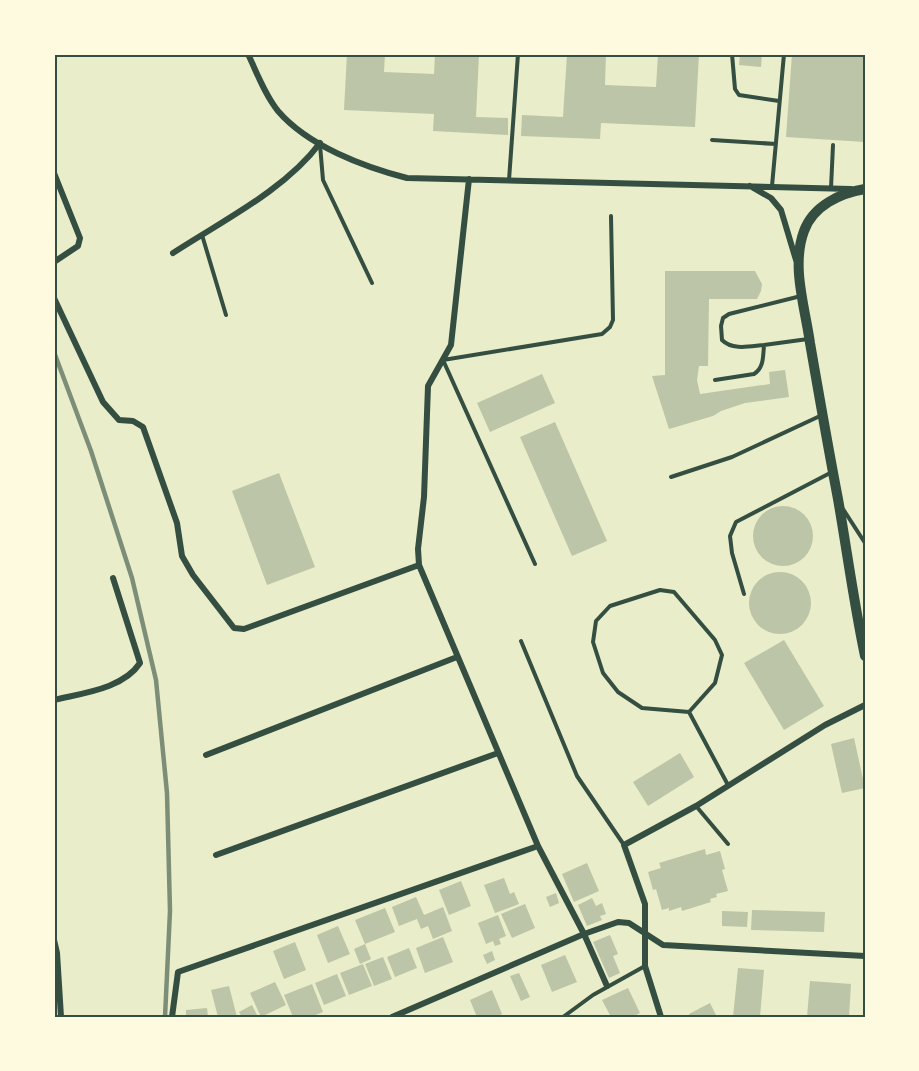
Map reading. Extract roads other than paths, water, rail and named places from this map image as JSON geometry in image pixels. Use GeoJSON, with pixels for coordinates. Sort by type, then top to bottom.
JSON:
{"type":"FeatureCollection","features":[{"type":"Feature","properties":{"kind":"main road"},"geometry":{"type":"LineString","coordinates":[[864,189],[830,200],[810,219],[804,230],[798,271],[865,656]]}},
{"type":"Feature","properties":{"kind":"street"},"geometry":{"type":"LineString","coordinates":[[248,54],[277,110],[294,128],[347,158],[408,178],[864,189]]}},
{"type":"Feature","properties":{"kind":"street"},"geometry":{"type":"LineString","coordinates":[[173,253],[284,181],[307,160],[320,143]]}},
{"type":"Feature","properties":{"kind":"street"},"geometry":{"type":"LineString","coordinates":[[54,173],[80,238],[78,246],[54,262]]}},
{"type":"Feature","properties":{"kind":"street"},"geometry":{"type":"LineString","coordinates":[[470,179],[451,345],[428,386],[424,497],[418,565],[538,846],[584,934],[607,986]]}},
{"type":"Feature","properties":{"kind":"street"},"geometry":{"type":"LineString","coordinates":[[750,186],[771,198],[781,210],[787,224],[798,271]]}},
{"type":"Feature","properties":{"kind":"street"},"geometry":{"type":"LineString","coordinates":[[54,298],[103,402],[119,420],[133,421],[143,427],[177,523],[182,556],[193,575],[234,628],[244,629],[418,565]]}},
{"type":"Feature","properties":{"kind":"street"},"geometry":{"type":"LineString","coordinates":[[54,700],[108,686],[134,672],[140,663],[113,578]]}},
{"type":"Feature","properties":{"kind":"street"},"geometry":{"type":"LineString","coordinates":[[206,755],[457,657]]}},
{"type":"Feature","properties":{"kind":"street"},"geometry":{"type":"LineString","coordinates":[[661,1017],[645,966],[645,904],[624,845],[696,806],[825,725],[865,705]]}},
{"type":"Feature","properties":{"kind":"street"},"geometry":{"type":"LineString","coordinates":[[216,855],[498,753]]}},
{"type":"Feature","properties":{"kind":"street"},"geometry":{"type":"LineString","coordinates":[[172,1017],[178,972],[538,846]]}},
{"type":"Feature","properties":{"kind":"street"},"geometry":{"type":"LineString","coordinates":[[392,1017],[584,934],[618,922],[629,923],[644,935],[663,945],[865,956]]}},
{"type":"Feature","properties":{"kind":"street"},"geometry":{"type":"LineString","coordinates":[[54,940],[61,1017]]}},
{"type":"Feature","properties":{"kind":"lane"},"geometry":{"type":"LineString","coordinates":[[509,180],[518,54]]}},
{"type":"Feature","properties":{"kind":"lane"},"geometry":{"type":"LineString","coordinates":[[732,54],[735,89],[739,95],[779,101]]}},
{"type":"Feature","properties":{"kind":"lane"},"geometry":{"type":"LineString","coordinates":[[772,186],[784,54]]}},
{"type":"Feature","properties":{"kind":"lane"},"geometry":{"type":"LineString","coordinates":[[712,140],[776,144]]}},
{"type":"Feature","properties":{"kind":"lane"},"geometry":{"type":"LineString","coordinates":[[320,143],[323,180],[372,283]]}},
{"type":"Feature","properties":{"kind":"lane"},"geometry":{"type":"LineString","coordinates":[[831,188],[833,145]]}},
{"type":"Feature","properties":{"kind":"lane"},"geometry":{"type":"LineString","coordinates":[[535,564],[443,360],[602,334],[614,320],[611,216]]}},
{"type":"Feature","properties":{"kind":"lane"},"geometry":{"type":"LineString","coordinates":[[202,234],[225,315]]}},
{"type":"Feature","properties":{"kind":"lane"},"geometry":{"type":"LineString","coordinates":[[802,296],[729,314],[723,318],[722,340],[726,345],[734,347],[810,339]]}},
{"type":"Feature","properties":{"kind":"lane"},"geometry":{"type":"LineString","coordinates":[[715,380],[754,374],[759,371],[762,366],[764,345]]}},
{"type":"Feature","properties":{"kind":"lane"},"geometry":{"type":"LineString","coordinates":[[671,477],[732,457],[822,416]]}},
{"type":"Feature","properties":{"kind":"lane"},"geometry":{"type":"LineString","coordinates":[[744,594],[732,553],[730,536],[736,522],[832,472]]}},
{"type":"Feature","properties":{"kind":"lane"},"geometry":{"type":"LineString","coordinates":[[838,501],[865,543]]}},
{"type":"Feature","properties":{"kind":"lane"},"geometry":{"type":"LineString","coordinates":[[660,590],[674,592],[716,640],[722,655],[715,683],[689,712],[642,708],[618,692],[603,673],[593,642],[596,621],[610,606],[660,590]]}},
{"type":"Feature","properties":{"kind":"lane"},"geometry":{"type":"LineString","coordinates":[[520,641],[577,776],[624,845]]}},
{"type":"Feature","properties":{"kind":"lane"},"geometry":{"type":"LineString","coordinates":[[689,712],[728,785]]}},
{"type":"Feature","properties":{"kind":"lane"},"geometry":{"type":"LineString","coordinates":[[696,806],[728,844]]}},
{"type":"Feature","properties":{"kind":"lane"},"geometry":{"type":"LineString","coordinates":[[562,1017],[607,986],[645,966]]}},
{"type":"Feature","properties":{"kind":"railway"},"geometry":{"type":"LineString","coordinates":[[54,352],[91,451],[132,578],[156,680],[167,793],[170,911],[165,1017]]}}]}
